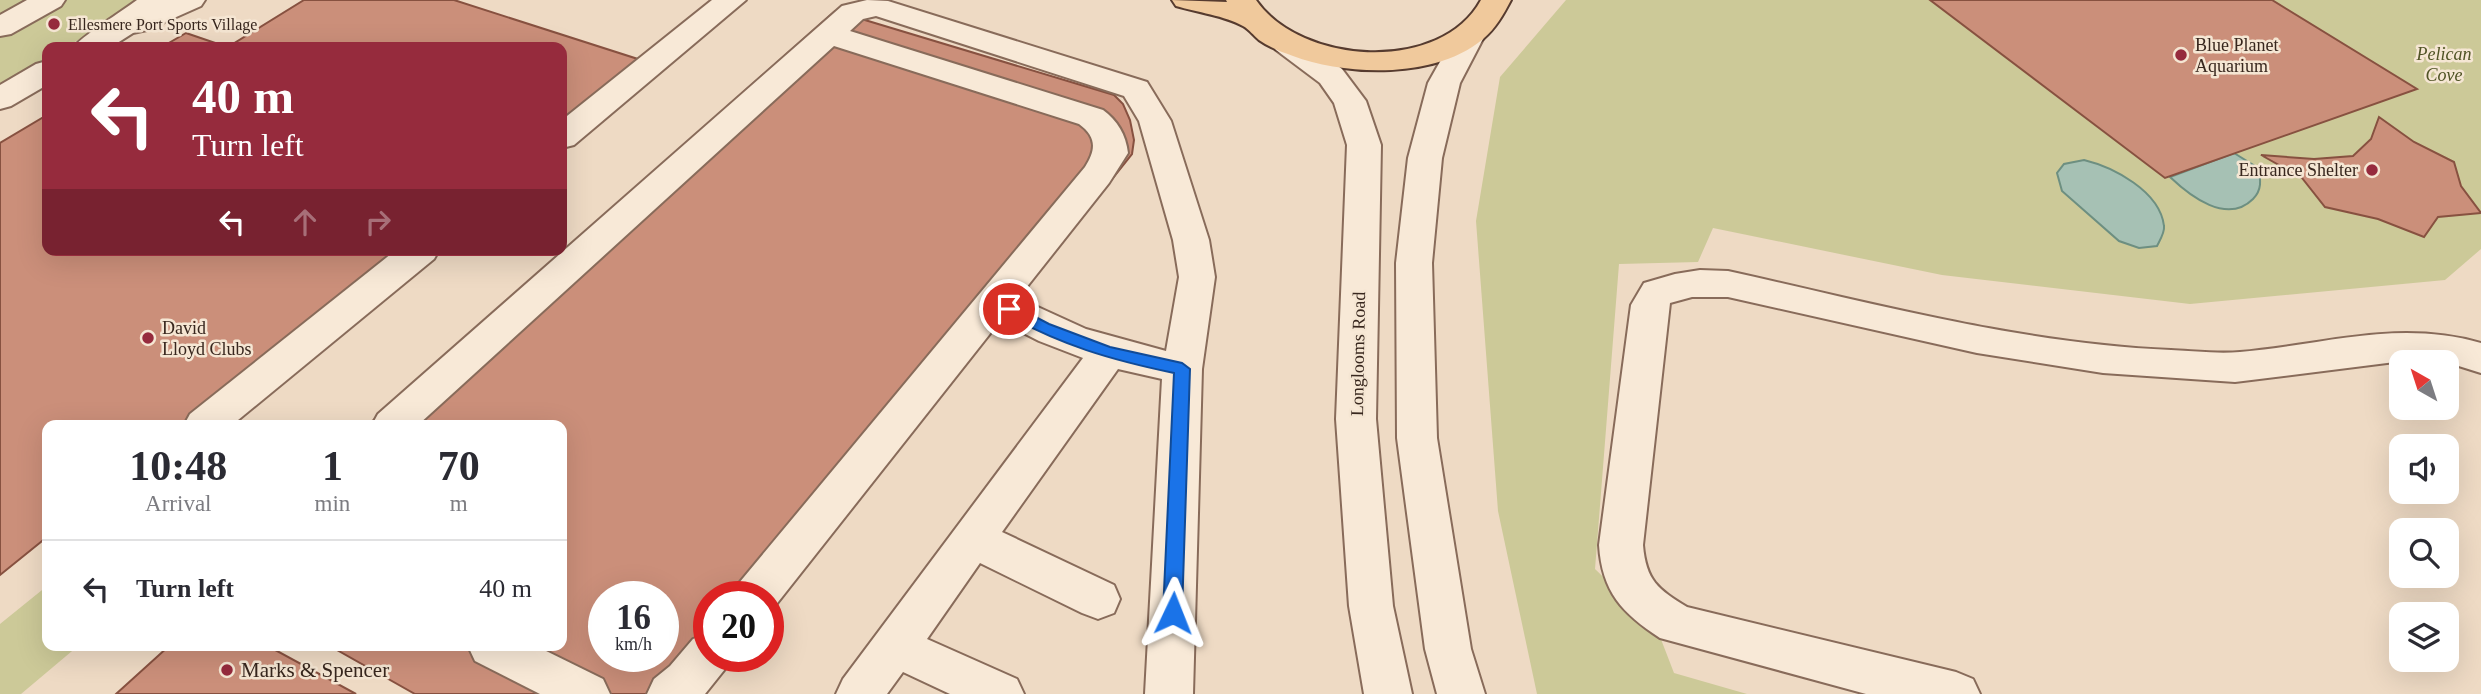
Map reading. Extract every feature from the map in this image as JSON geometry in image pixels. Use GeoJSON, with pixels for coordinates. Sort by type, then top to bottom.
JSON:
{"type":"FeatureCollection","features":[{"type":"Feature","properties":{"kind":"main road"},"geometry":{"type":"LineString","coordinates":[[1187,0],[1247,10],[1287,43],[1339,59],[1384,61],[1433,53],[1470,35],[1487,18],[1496,1]]}},
{"type":"Feature","properties":{"kind":"street"},"geometry":{"type":"LineString","coordinates":[[0,27],[50,0]]}},
{"type":"Feature","properties":{"kind":"street"},"geometry":{"type":"LineString","coordinates":[[102,40],[156,0]]}},
{"type":"Feature","properties":{"kind":"street"},"geometry":{"type":"LineString","coordinates":[[102,40],[190,0]]}},
{"type":"Feature","properties":{"kind":"street"},"geometry":{"type":"LineString","coordinates":[[567,133],[731,0]]}},
{"type":"Feature","properties":{"kind":"street"},"geometry":{"type":"LineString","coordinates":[[398,420],[853,12],[877,8],[1136,89],[1155,121],[1193,252],[1197,277],[1182,369],[1169,694]]}},
{"type":"Feature","properties":{"kind":"street"},"geometry":{"type":"LineString","coordinates":[[768,581],[1097,175],[1111,153],[1101,123],[1091,117],[828,34]]}},
{"type":"Feature","properties":{"kind":"street"},"geometry":{"type":"LineString","coordinates":[[1461,694],[1448,649],[1418,438],[1415,263],[1425,158],[1444,83],[1470,35]]}},
{"type":"Feature","properties":{"kind":"street","name":"Longlooms Road"},"geometry":{"type":"LineString","coordinates":[[1287,43],[1331,76],[1350,101],[1364,145],[1356,419],[1371,606],[1388,694]]}},
{"type":"Feature","properties":{"kind":"street"},"geometry":{"type":"LineString","coordinates":[[0,99],[42,74]]}},
{"type":"Feature","properties":{"kind":"street"},"geometry":{"type":"LineString","coordinates":[[210,420],[414,256]]}},
{"type":"Feature","properties":{"kind":"street"},"geometry":{"type":"LineString","coordinates":[[1956,694],[1791,655],[1676,624],[1654,610],[1635,591],[1623,571],[1621,545],[1650,305],[1657,293],[1688,284],[1728,284],[1967,336],[2111,360],[2232,367],[2417,344],[2481,358]]}},
{"type":"Feature","properties":{"kind":"street"},"geometry":{"type":"LineString","coordinates":[[1009,309],[1044,328],[1108,353],[1182,369]]}},
{"type":"Feature","properties":{"kind":"street"},"geometry":{"type":"LineString","coordinates":[[860,694],[1108,353]]}},
{"type":"Feature","properties":{"kind":"street"},"geometry":{"type":"LineString","coordinates":[[971,538],[1098,598]]}},
{"type":"Feature","properties":{"kind":"street"},"geometry":{"type":"LineString","coordinates":[[894,646],[1000,694]]}},
{"type":"Feature","properties":{"kind":"street"},"geometry":{"type":"LineString","coordinates":[[501,651],[586,694]]}},
{"type":"Feature","properties":{"kind":"street"},"geometry":{"type":"LineString","coordinates":[[671,694],[694,672]]}},
{"type":"Feature","properties":{"kind":"green space","name":"Ellesmere Port Sports Village"},"geometry":{"type":"Polygon","coordinates":[[[0,0],[148,0],[75,42],[42,42],[42,61],[0,85],[0,0]]]}},
{"type":"Feature","properties":{"kind":"green space","name":"Pelican Cove"},"geometry":{"type":"Polygon","coordinates":[[[1566,0],[2481,0],[2481,249],[2445,280],[2190,304],[1942,275],[1713,228],[1698,262],[1619,264],[1595,569],[1657,629],[1674,673],[1747,694],[1537,694],[1498,511],[1476,221],[1500,77],[1566,0]]]}},
{"type":"Feature","properties":{"kind":"green space"},"geometry":{"type":"Polygon","coordinates":[[[42,590],[42,651],[72,651],[21,694],[0,694],[0,624],[42,590]]]}},
{"type":"Feature","properties":{"kind":"shaded area"},"geometry":{"type":"Polygon","coordinates":[[[2234,153],[2258,168],[2260,177],[2258,192],[2243,206],[2232,209],[2209,205],[2170,177],[2234,153]]]}},
{"type":"Feature","properties":{"kind":"shaded area"},"geometry":{"type":"Polygon","coordinates":[[[2084,160],[2108,168],[2133,182],[2154,202],[2161,213],[2164,226],[2157,246],[2139,248],[2119,241],[2062,191],[2057,173],[2064,164],[2084,160]]]}},
{"type":"Feature","properties":{"kind":"building"},"geometry":{"type":"Polygon","coordinates":[[[304,0],[454,0],[644,61],[567,122],[567,42],[236,42],[304,0]]]}},
{"type":"Feature","properties":{"kind":"building","name":"Blue Planet Aquarium"},"geometry":{"type":"Polygon","coordinates":[[[1930,0],[2272,0],[2417,89],[2165,178],[1930,0]]]}},
{"type":"Feature","properties":{"kind":"building"},"geometry":{"type":"Polygon","coordinates":[[[835,11],[1114,95],[1123,104],[1130,120],[1134,140],[1132,154],[784,591],[784,581],[693,581],[693,672],[719,672],[702,694],[415,694],[339,651],[567,651],[567,420],[374,420],[559,256],[567,256],[567,249],[835,11]]]}},
{"type":"Feature","properties":{"kind":"building"},"geometry":{"type":"Polygon","coordinates":[[[186,33],[212,42],[171,42],[186,33]]]}},
{"type":"Feature","properties":{"kind":"building","name":"Entrance Shelter"},"geometry":{"type":"Polygon","coordinates":[[[2379,117],[2414,142],[2454,162],[2461,186],[2481,213],[2438,217],[2424,237],[2378,219],[2325,207],[2302,178],[2261,155],[2314,159],[2353,156],[2371,139],[2379,117]]]}},
{"type":"Feature","properties":{"kind":"building","name":"David Lloyd Clubs"},"geometry":{"type":"Polygon","coordinates":[[[42,118],[42,256],[398,256],[193,420],[42,420],[42,541],[0,575],[0,143],[42,118]]]}},
{"type":"Feature","properties":{"kind":"building","name":"Marks & Spencer"},"geometry":{"type":"Polygon","coordinates":[[[163,651],[277,651],[356,694],[116,694],[163,651]]]}},
{"type":"Feature","properties":{"kind":"place","name":"Ellesmere Port Sports Village"},"geometry":{"type":"Point","coordinates":[54,24]}},
{"type":"Feature","properties":{"kind":"place","name":"Blue Planet Aquarium"},"geometry":{"type":"Point","coordinates":[2181,55]}},
{"type":"Feature","properties":{"kind":"place","name":"Entrance Shelter"},"geometry":{"type":"Point","coordinates":[2372,170]}},
{"type":"Feature","properties":{"kind":"place","name":"David Lloyd Clubs"},"geometry":{"type":"Point","coordinates":[148,338]}},
{"type":"Feature","properties":{"kind":"place","name":"Marks & Spencer"},"geometry":{"type":"Point","coordinates":[227,670]}},
{"type":"Feature","properties":{"kind":"route"},"geometry":{"type":"LineString","coordinates":[[1009,309],[1044,328],[1108,353],[1182,369],[1173,613]]}}]}
